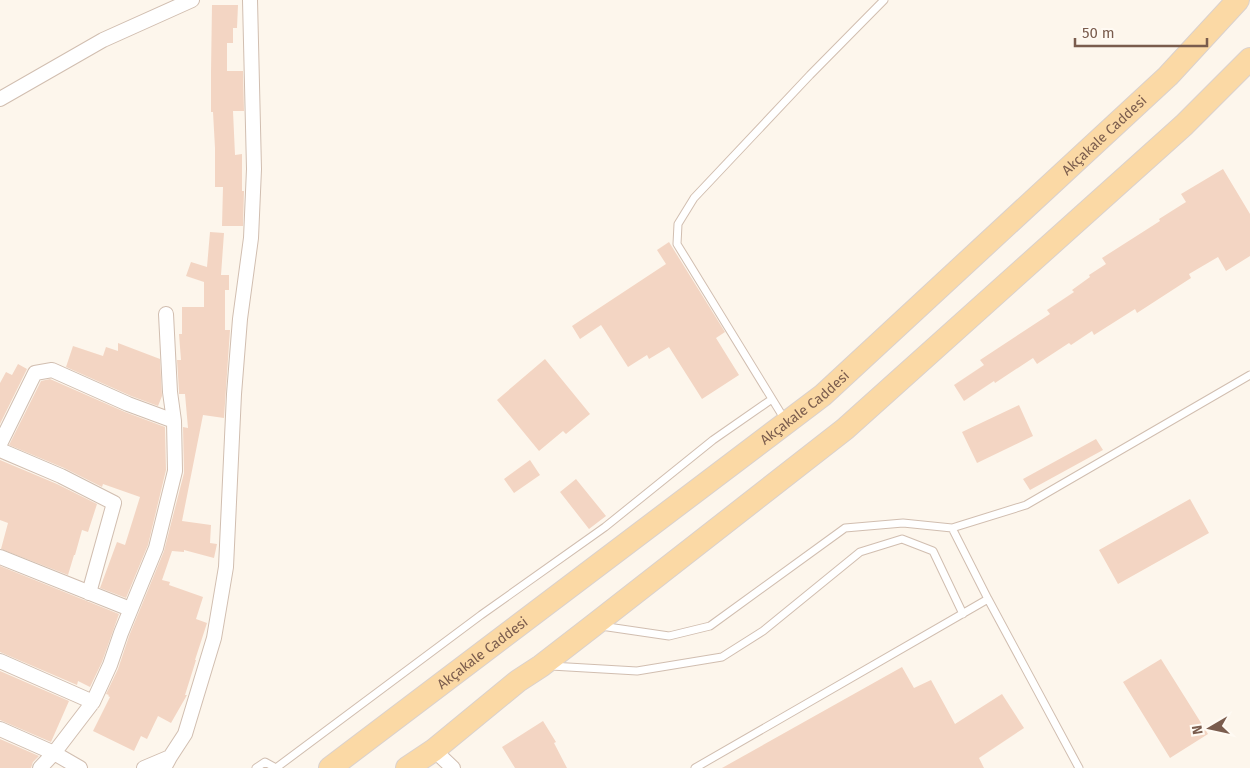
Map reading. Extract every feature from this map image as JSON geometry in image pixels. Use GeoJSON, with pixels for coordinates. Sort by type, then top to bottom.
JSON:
{"type":"FeatureCollection","features":[{"type":"Feature","properties":{"kind":"main road","name":"Akçakale Caddesi"},"geometry":{"type":"LineString","coordinates":[[330,768],[823,395],[1168,76],[1238,0]]}},
{"type":"Feature","properties":{"kind":"main road"},"geometry":{"type":"LineString","coordinates":[[407,768],[434,750],[518,681],[594,625],[845,429],[1184,125],[1250,59]]}},
{"type":"Feature","properties":{"kind":"street"},"geometry":{"type":"LineString","coordinates":[[0,99],[104,40],[192,0]]}},
{"type":"Feature","properties":{"kind":"street"},"geometry":{"type":"LineString","coordinates":[[144,768],[167,763],[185,734],[214,638],[226,568],[234,394],[240,319],[251,238],[254,169],[250,0]]}},
{"type":"Feature","properties":{"kind":"street"},"geometry":{"type":"LineString","coordinates":[[40,768],[54,753],[93,702],[110,665],[130,608],[156,548],[176,471],[166,314]]}},
{"type":"Feature","properties":{"kind":"street"},"geometry":{"type":"LineString","coordinates":[[0,444],[35,373],[52,370],[128,404],[174,421]]}},
{"type":"Feature","properties":{"kind":"street"},"geometry":{"type":"LineString","coordinates":[[0,450],[61,476],[114,503],[89,593]]}},
{"type":"Feature","properties":{"kind":"street"},"geometry":{"type":"LineString","coordinates":[[0,557],[130,608]]}},
{"type":"Feature","properties":{"kind":"street"},"geometry":{"type":"LineString","coordinates":[[0,661],[93,702]]}},
{"type":"Feature","properties":{"kind":"street"},"geometry":{"type":"LineString","coordinates":[[0,729],[54,753],[80,768]]}},
{"type":"Feature","properties":{"kind":"street"},"geometry":{"type":"LineString","coordinates":[[434,750],[453,768]]}},
{"type":"Feature","properties":{"kind":"lane"},"geometry":{"type":"LineString","coordinates":[[786,422],[677,244],[678,224],[694,198],[884,0]]}},
{"type":"Feature","properties":{"kind":"lane"},"geometry":{"type":"LineString","coordinates":[[594,625],[669,636],[710,626],[845,528],[903,523],[952,528],[1026,505],[1250,375]]}},
{"type":"Feature","properties":{"kind":"lane"},"geometry":{"type":"LineString","coordinates":[[256,768],[265,762],[276,768],[605,527],[713,440],[772,399]]}},
{"type":"Feature","properties":{"kind":"lane"},"geometry":{"type":"LineString","coordinates":[[952,528],[1079,768]]}},
{"type":"Feature","properties":{"kind":"lane"},"geometry":{"type":"LineString","coordinates":[[540,666],[637,671],[722,657],[763,630],[860,552],[902,540],[933,550],[963,614]]}},
{"type":"Feature","properties":{"kind":"lane"},"geometry":{"type":"LineString","coordinates":[[695,768],[988,599]]}},
{"type":"Feature","properties":{"kind":"building"},"geometry":{"type":"Polygon","coordinates":[[[212,5],[238,5],[237,28],[233,28],[233,43],[227,43],[227,71],[243,71],[244,111],[233,111],[235,155],[242,154],[243,226],[222,226],[223,187],[215,187],[215,148],[213,112],[211,112],[212,5]]]}},
{"type":"Feature","properties":{"kind":"building"},"geometry":{"type":"Polygon","coordinates":[[[1223,169],[1250,214],[1250,256],[1226,271],[1218,257],[1189,274],[1191,278],[1137,313],[1135,309],[1094,335],[1092,331],[1071,345],[1069,343],[1037,364],[1033,358],[964,401],[954,385],[984,365],[980,360],[1050,314],[1047,310],[1074,292],[1072,290],[1090,277],[1089,275],[1106,264],[1102,258],[1186,202],[1181,194],[1223,169]]]}},
{"type":"Feature","properties":{"kind":"building"},"geometry":{"type":"Polygon","coordinates":[[[210,232],[224,233],[221,275],[229,275],[229,290],[225,290],[225,330],[230,330],[224,418],[203,415],[182,521],[211,525],[210,543],[217,544],[214,558],[184,550],[184,552],[172,551],[162,580],[170,582],[169,585],[203,597],[196,619],[207,623],[185,695],[187,695],[171,723],[158,716],[147,739],[141,736],[134,751],[93,731],[110,697],[106,694],[118,669],[129,636],[164,551],[184,473],[183,427],[188,428],[185,394],[179,394],[177,360],[181,360],[179,334],[182,334],[182,307],[204,307],[204,282],[186,276],[191,262],[207,267],[210,232]]]}},
{"type":"Feature","properties":{"kind":"building"},"geometry":{"type":"Polygon","coordinates":[[[669,242],[725,332],[716,338],[739,375],[702,399],[669,347],[649,359],[647,355],[628,367],[601,325],[580,339],[572,326],[666,264],[657,250],[669,242]]]}},
{"type":"Feature","properties":{"kind":"building"},"geometry":{"type":"Polygon","coordinates":[[[118,343],[160,359],[162,396],[158,406],[66,367],[73,346],[103,356],[106,347],[118,351],[118,343]]]}},
{"type":"Feature","properties":{"kind":"building"},"geometry":{"type":"Polygon","coordinates":[[[545,359],[590,414],[566,434],[563,431],[539,451],[497,400],[545,359]]]}},
{"type":"Feature","properties":{"kind":"building"},"geometry":{"type":"Polygon","coordinates":[[[18,364],[27,369],[0,424],[0,383],[6,372],[12,375],[18,364]]]}},
{"type":"Feature","properties":{"kind":"building"},"geometry":{"type":"Polygon","coordinates":[[[50,379],[125,412],[165,427],[166,470],[148,545],[126,598],[100,588],[117,542],[125,545],[140,497],[103,484],[102,487],[64,468],[9,445],[41,381],[50,379]]]}},
{"type":"Feature","properties":{"kind":"building"},"geometry":{"type":"Polygon","coordinates":[[[1019,405],[1033,436],[977,463],[962,432],[1019,405]]]}},
{"type":"Feature","properties":{"kind":"building"},"geometry":{"type":"Polygon","coordinates":[[[1096,439],[1103,450],[1030,490],[1023,479],[1096,439]]]}},
{"type":"Feature","properties":{"kind":"building"},"geometry":{"type":"Polygon","coordinates":[[[0,460],[57,484],[97,504],[88,532],[82,530],[68,575],[1,549],[8,523],[0,520],[0,460]]]}},
{"type":"Feature","properties":{"kind":"building"},"geometry":{"type":"Polygon","coordinates":[[[530,460],[540,475],[514,493],[504,479],[530,460]]]}},
{"type":"Feature","properties":{"kind":"building"},"geometry":{"type":"Polygon","coordinates":[[[576,479],[606,516],[589,529],[560,492],[576,479]]]}},
{"type":"Feature","properties":{"kind":"building"},"geometry":{"type":"Polygon","coordinates":[[[1190,499],[1209,533],[1118,584],[1099,550],[1190,499]]]}},
{"type":"Feature","properties":{"kind":"building"},"geometry":{"type":"Polygon","coordinates":[[[0,566],[119,614],[102,662],[90,687],[78,681],[77,685],[0,652],[0,566]]]}},
{"type":"Feature","properties":{"kind":"building"},"geometry":{"type":"Polygon","coordinates":[[[1161,659],[1208,734],[1170,758],[1123,682],[1161,659]]]}},
{"type":"Feature","properties":{"kind":"building"},"geometry":{"type":"Polygon","coordinates":[[[902,667],[914,688],[931,680],[955,724],[1002,694],[1024,728],[979,758],[984,768],[722,768],[902,667]]]}},
{"type":"Feature","properties":{"kind":"building"},"geometry":{"type":"Polygon","coordinates":[[[0,671],[69,701],[51,742],[0,720],[0,671]]]}},
{"type":"Feature","properties":{"kind":"building"},"geometry":{"type":"Polygon","coordinates":[[[543,721],[556,742],[554,743],[567,768],[515,768],[502,747],[543,721]]]}},
{"type":"Feature","properties":{"kind":"building"},"geometry":{"type":"Polygon","coordinates":[[[0,739],[39,756],[33,762],[31,768],[0,768],[0,739]]]}}]}
